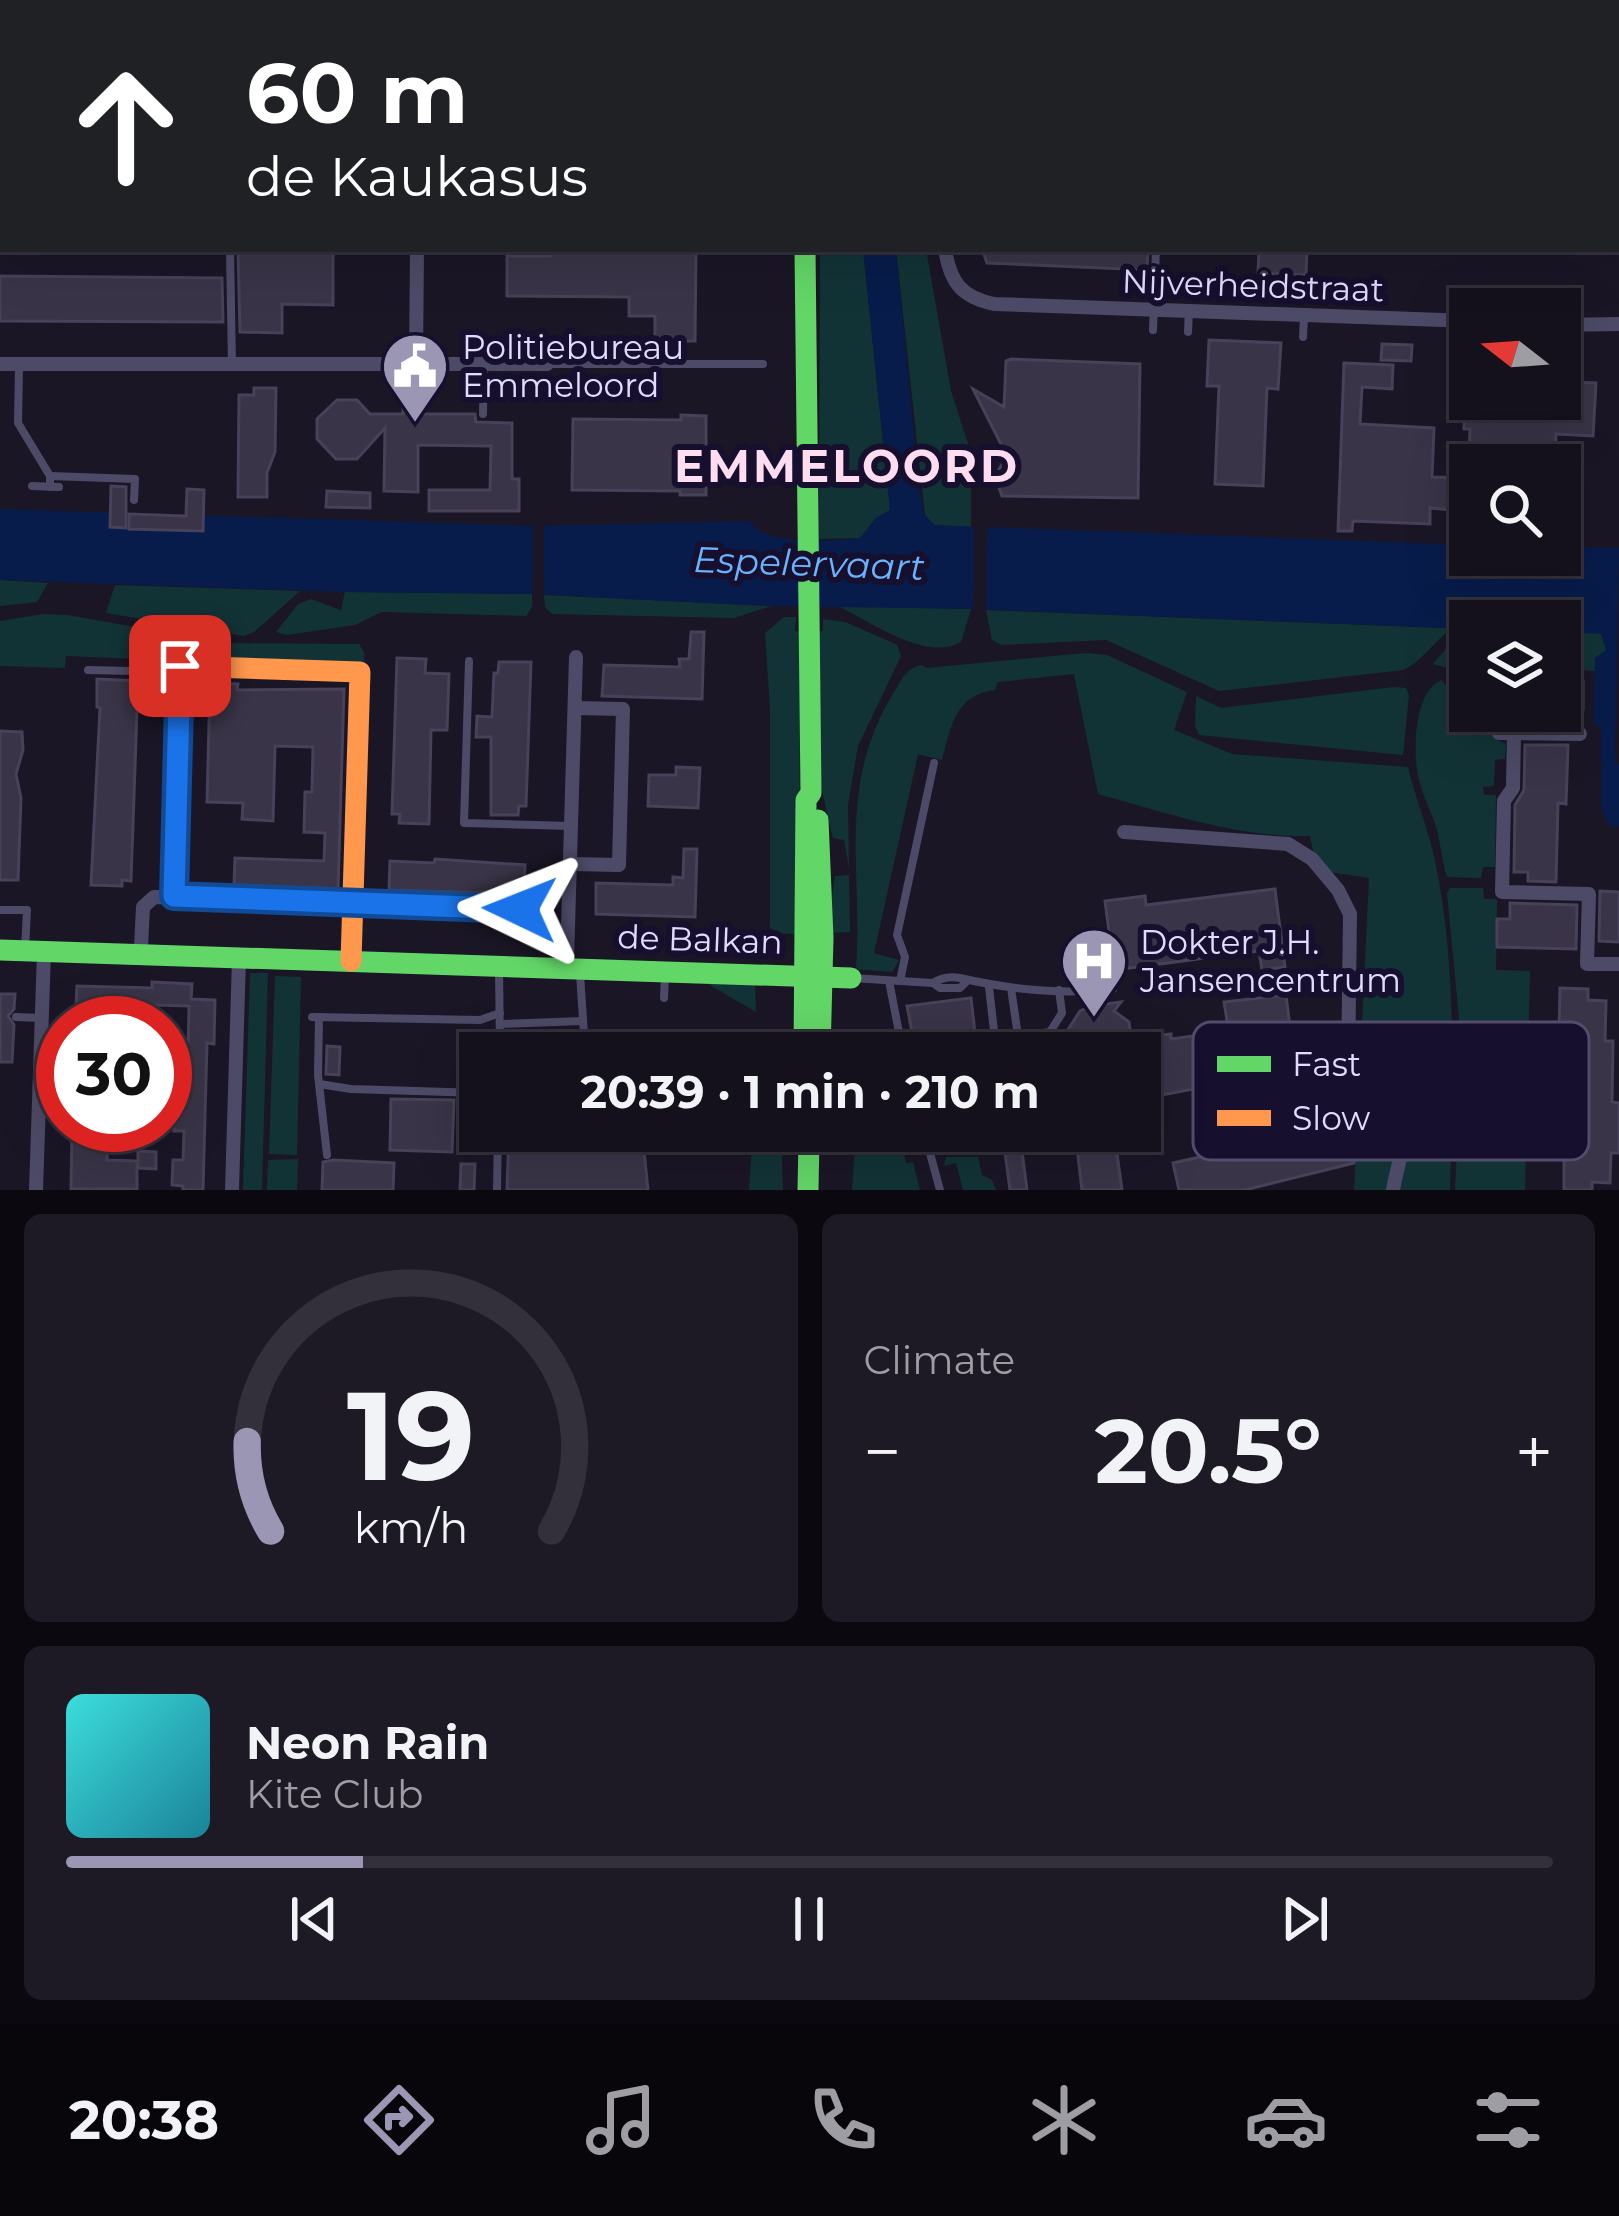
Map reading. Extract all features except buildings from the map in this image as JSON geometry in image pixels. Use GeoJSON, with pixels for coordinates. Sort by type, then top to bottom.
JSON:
{"type":"FeatureCollection","features":[{"type":"Feature","properties":{"kind":"street"},"geometry":{"type":"LineString","coordinates":[[416,363],[417,252]]}},
{"type":"Feature","properties":{"kind":"street"},"geometry":{"type":"LineString","coordinates":[[805,252],[811,793],[816,799],[820,849],[806,1032]]}},
{"type":"Feature","properties":{"kind":"street","name":"Nijverheidstraat"},"geometry":{"type":"LineString","coordinates":[[945,252],[949,275],[965,293],[994,304],[1449,320]]}},
{"type":"Feature","properties":{"kind":"street"},"geometry":{"type":"LineString","coordinates":[[1581,325],[1619,324]]}},
{"type":"Feature","properties":{"kind":"street"},"geometry":{"type":"LineString","coordinates":[[0,364],[375,360],[547,364]]}},
{"type":"Feature","properties":{"kind":"street"},"geometry":{"type":"LineString","coordinates":[[571,966],[576,657]]}},
{"type":"Feature","properties":{"kind":"street"},"geometry":{"type":"LineString","coordinates":[[174,896],[180,666],[360,672],[351,961]]}},
{"type":"Feature","properties":{"kind":"street"},"geometry":{"type":"LineString","coordinates":[[570,864],[619,866],[623,710],[574,708]]}},
{"type":"Feature","properties":{"kind":"street"},"geometry":{"type":"LineString","coordinates":[[1580,734],[1506,733],[1513,788],[1504,801],[1502,892],[1588,894],[1587,964],[1619,964]]}},
{"type":"Feature","properties":{"kind":"street"},"geometry":{"type":"LineString","coordinates":[[1124,832],[1288,844],[1304,852],[1338,890],[1352,924],[1350,1022]]}},
{"type":"Feature","properties":{"kind":"street"},"geometry":{"type":"LineString","coordinates":[[141,951],[137,906],[152,897],[520,909]]}},
{"type":"Feature","properties":{"kind":"street","name":"de Balkan"},"geometry":{"type":"LineString","coordinates":[[0,950],[141,951],[851,978]]}},
{"type":"Feature","properties":{"kind":"street"},"geometry":{"type":"LineString","coordinates":[[34,951],[39,996]]}},
{"type":"Feature","properties":{"kind":"street"},"geometry":{"type":"LineString","coordinates":[[232,1190],[239,958]]}},
{"type":"Feature","properties":{"kind":"street"},"geometry":{"type":"LineString","coordinates":[[813,976],[818,1032]]}},
{"type":"Feature","properties":{"kind":"street"},"geometry":{"type":"LineString","coordinates":[[36,1190],[37,1152]]}},
{"type":"Feature","properties":{"kind":"street"},"geometry":{"type":"LineString","coordinates":[[808,1190],[809,1152]]}},
{"type":"Feature","properties":{"kind":"street"},"geometry":{"type":"LineString","coordinates":[[1393,1190],[1398,1160]]}},
{"type":"Feature","properties":{"kind":"lane"},"geometry":{"type":"LineString","coordinates":[[230,252],[239,365]]}},
{"type":"Feature","properties":{"kind":"lane"},"geometry":{"type":"LineString","coordinates":[[1153,330],[1156,252]]}},
{"type":"Feature","properties":{"kind":"lane"},"geometry":{"type":"LineString","coordinates":[[1188,332],[1189,310]]}},
{"type":"Feature","properties":{"kind":"lane"},"geometry":{"type":"LineString","coordinates":[[1304,314],[1304,337]]}},
{"type":"Feature","properties":{"kind":"lane"},"geometry":{"type":"LineString","coordinates":[[477,361],[483,414]]}},
{"type":"Feature","properties":{"kind":"lane"},"geometry":{"type":"LineString","coordinates":[[547,364],[763,364]]}},
{"type":"Feature","properties":{"kind":"lane"},"geometry":{"type":"LineString","coordinates":[[19,365],[18,423],[54,487],[32,486]]}},
{"type":"Feature","properties":{"kind":"lane"},"geometry":{"type":"LineString","coordinates":[[50,476],[134,479],[134,500]]}},
{"type":"Feature","properties":{"kind":"lane"},"geometry":{"type":"LineString","coordinates":[[469,662],[464,823],[571,826]]}},
{"type":"Feature","properties":{"kind":"lane"},"geometry":{"type":"LineString","coordinates":[[88,670],[180,672]]}},
{"type":"Feature","properties":{"kind":"lane"},"geometry":{"type":"LineString","coordinates":[[901,1032],[895,981],[904,957],[897,934],[934,763]]}},
{"type":"Feature","properties":{"kind":"lane"},"geometry":{"type":"LineString","coordinates":[[0,910],[27,910],[34,951]]}},
{"type":"Feature","properties":{"kind":"lane"},"geometry":{"type":"LineString","coordinates":[[499,966],[500,1032]]}},
{"type":"Feature","properties":{"kind":"lane"},"geometry":{"type":"LineString","coordinates":[[571,966],[584,1032]]}},
{"type":"Feature","properties":{"kind":"lane"},"geometry":{"type":"LineString","coordinates":[[664,998],[665,971]]}},
{"type":"Feature","properties":{"kind":"lane"},"geometry":{"type":"LineString","coordinates":[[851,978],[933,983],[940,988],[961,988],[966,982],[989,987],[1113,989]]}},
{"type":"Feature","properties":{"kind":"lane"},"geometry":{"type":"LineString","coordinates":[[989,987],[994,1032]]}},
{"type":"Feature","properties":{"kind":"lane"},"geometry":{"type":"LineString","coordinates":[[1011,988],[1017,1032]]}},
{"type":"Feature","properties":{"kind":"lane"},"geometry":{"type":"LineString","coordinates":[[1050,1032],[1062,1013],[1059,990]]}},
{"type":"Feature","properties":{"kind":"lane"},"geometry":{"type":"LineString","coordinates":[[327,1155],[315,1017],[480,1019],[500,1012]]}},
{"type":"Feature","properties":{"kind":"lane"},"geometry":{"type":"LineString","coordinates":[[16,1017],[36,1018]]}},
{"type":"Feature","properties":{"kind":"lane"},"geometry":{"type":"LineString","coordinates":[[500,1024],[583,1022]]}},
{"type":"Feature","properties":{"kind":"lane"},"geometry":{"type":"LineString","coordinates":[[319,1084],[459,1092]]}},
{"type":"Feature","properties":{"kind":"lane"},"geometry":{"type":"LineString","coordinates":[[496,1190],[497,1152]]}},
{"type":"Feature","properties":{"kind":"lane"},"geometry":{"type":"LineString","coordinates":[[930,1152],[940,1190]]}},
{"type":"Feature","properties":{"kind":"green space"},"geometry":{"type":"Polygon","coordinates":[[[820,252],[863,252],[890,510],[876,518],[860,538],[819,539],[820,252]]]}},
{"type":"Feature","properties":{"kind":"green space"},"geometry":{"type":"Polygon","coordinates":[[[896,252],[927,252],[951,391],[971,453],[971,528],[934,525],[925,515],[896,252]]]}},
{"type":"Feature","properties":{"kind":"green space"},"geometry":{"type":"Polygon","coordinates":[[[0,580],[48,583],[37,602],[0,606],[0,580]]]}},
{"type":"Feature","properties":{"kind":"green space"},"geometry":{"type":"Polygon","coordinates":[[[115,585],[300,591],[244,636],[106,613],[115,585]]]}},
{"type":"Feature","properties":{"kind":"green space"},"geometry":{"type":"Polygon","coordinates":[[[345,592],[533,594],[526,616],[381,612],[355,625],[287,635],[276,632],[298,604],[311,599],[341,610],[345,592]]]}},
{"type":"Feature","properties":{"kind":"green space"},"geometry":{"type":"Polygon","coordinates":[[[544,595],[771,606],[734,618],[552,614],[545,607],[544,595]]]}},
{"type":"Feature","properties":{"kind":"green space"},"geometry":{"type":"Polygon","coordinates":[[[838,606],[971,609],[961,642],[932,647],[899,638],[838,606]]]}},
{"type":"Feature","properties":{"kind":"green space"},"geometry":{"type":"Polygon","coordinates":[[[986,610],[1449,628],[1403,670],[1219,691],[1106,640],[1001,645],[992,640],[986,610]]]}},
{"type":"Feature","properties":{"kind":"green space"},"geometry":{"type":"Polygon","coordinates":[[[44,614],[227,643],[359,644],[364,668],[66,656],[65,668],[0,666],[0,621],[44,614]]]}},
{"type":"Feature","properties":{"kind":"green space"},"geometry":{"type":"Polygon","coordinates":[[[784,617],[796,617],[795,631],[800,632],[799,934],[775,933],[770,927],[770,709],[765,633],[784,617]]]}},
{"type":"Feature","properties":{"kind":"green space"},"geometry":{"type":"Polygon","coordinates":[[[823,619],[845,622],[891,642],[901,656],[858,746],[848,805],[849,869],[844,840],[833,838],[819,778],[819,631],[823,631],[823,619]]]}},
{"type":"Feature","properties":{"kind":"green space"},"geometry":{"type":"Polygon","coordinates":[[[1581,632],[1602,633],[1607,651],[1595,658],[1595,671],[1581,670],[1581,632]]]}},
{"type":"Feature","properties":{"kind":"green space"},"geometry":{"type":"Polygon","coordinates":[[[1449,634],[1449,668],[1433,664],[1445,650],[1449,634]]]}},
{"type":"Feature","properties":{"kind":"green space"},"geometry":{"type":"Polygon","coordinates":[[[1107,655],[1187,692],[1174,730],[1232,754],[1408,767],[1442,897],[1452,1022],[1362,1022],[1369,878],[1317,870],[1310,836],[1229,829],[1098,794],[1074,674],[998,682],[995,690],[963,705],[942,760],[918,754],[874,953],[899,960],[892,972],[856,969],[856,830],[864,765],[874,731],[903,677],[921,665],[1107,655]]]}},
{"type":"Feature","properties":{"kind":"green space"},"geometry":{"type":"Polygon","coordinates":[[[1441,680],[1449,688],[1449,732],[1490,732],[1506,744],[1505,759],[1495,760],[1494,786],[1483,787],[1484,795],[1496,795],[1495,867],[1483,867],[1481,878],[1447,877],[1418,776],[1416,737],[1425,696],[1441,680]]]}},
{"type":"Feature","properties":{"kind":"green space"},"geometry":{"type":"Polygon","coordinates":[[[1406,688],[1409,695],[1403,755],[1199,735],[1195,726],[1196,696],[1221,708],[1406,688]]]}},
{"type":"Feature","properties":{"kind":"green space"},"geometry":{"type":"Polygon","coordinates":[[[849,875],[850,932],[827,933],[835,876],[849,875]]]}},
{"type":"Feature","properties":{"kind":"green space"},"geometry":{"type":"Polygon","coordinates":[[[1450,888],[1483,888],[1484,899],[1497,899],[1496,970],[1530,971],[1529,1022],[1459,1022],[1450,888]]]}},
{"type":"Feature","properties":{"kind":"green space"},"geometry":{"type":"Polygon","coordinates":[[[250,973],[268,973],[262,1190],[243,1190],[250,973]]]}},
{"type":"Feature","properties":{"kind":"green space"},"geometry":{"type":"Polygon","coordinates":[[[275,976],[301,977],[297,1155],[269,1154],[275,976]]]}},
{"type":"Feature","properties":{"kind":"green space"},"geometry":{"type":"Polygon","coordinates":[[[703,981],[755,983],[756,1012],[703,981]]]}},
{"type":"Feature","properties":{"kind":"green space"},"geometry":{"type":"Polygon","coordinates":[[[752,1152],[782,1152],[783,1190],[749,1190],[752,1152]]]}},
{"type":"Feature","properties":{"kind":"green space"},"geometry":{"type":"Polygon","coordinates":[[[855,1152],[904,1152],[906,1163],[913,1162],[920,1190],[852,1190],[855,1152]]]}},
{"type":"Feature","properties":{"kind":"green space"},"geometry":{"type":"Polygon","coordinates":[[[946,1157],[978,1157],[982,1175],[992,1180],[996,1190],[963,1190],[956,1163],[944,1166],[946,1157]]]}},
{"type":"Feature","properties":{"kind":"green space"},"geometry":{"type":"Polygon","coordinates":[[[298,1159],[297,1190],[267,1190],[268,1160],[298,1159]]]}},
{"type":"Feature","properties":{"kind":"green space"},"geometry":{"type":"Polygon","coordinates":[[[1355,1160],[1450,1160],[1450,1190],[1354,1190],[1355,1160]]]}},
{"type":"Feature","properties":{"kind":"green space"},"geometry":{"type":"Polygon","coordinates":[[[1456,1160],[1526,1160],[1525,1190],[1455,1190],[1456,1160]]]}},
{"type":"Feature","properties":{"kind":"water","name":"Espelervaart"},"geometry":{"type":"Polygon","coordinates":[[[863,252],[896,252],[919,488],[925,515],[934,525],[1449,544],[1449,576],[1581,576],[1581,547],[1619,548],[1615,757],[1619,826],[1610,827],[1601,809],[1601,730],[1594,721],[1595,658],[1606,650],[1601,634],[1581,633],[1581,600],[1449,600],[1449,628],[533,594],[0,580],[0,509],[533,526],[749,521],[770,535],[817,541],[860,538],[876,518],[890,510],[863,252]]]}},
{"type":"Feature","properties":{"kind":"pier"},"geometry":{"type":"Polygon","coordinates":[[[533,520],[544,521],[544,601],[532,600],[533,520]]]}},
{"type":"Feature","properties":{"kind":"pier"},"geometry":{"type":"Polygon","coordinates":[[[974,522],[987,522],[986,616],[973,615],[974,522]]]}},
{"type":"Feature","properties":{"kind":"traffic: fast"},"geometry":{"type":"LineString","coordinates":[[804,1032],[806,800],[811,793],[805,252]]}},
{"type":"Feature","properties":{"kind":"traffic: fast"},"geometry":{"type":"LineString","coordinates":[[818,820],[821,1032]]}},
{"type":"Feature","properties":{"kind":"traffic: fast"},"geometry":{"type":"LineString","coordinates":[[0,950],[851,978]]}},
{"type":"Feature","properties":{"kind":"traffic: fast"},"geometry":{"type":"LineString","coordinates":[[808,1190],[809,1152]]}},
{"type":"Feature","properties":{"kind":"traffic: slow"},"geometry":{"type":"LineString","coordinates":[[174,896],[180,666],[360,672],[351,961]]}},
{"type":"Feature","properties":{"kind":"place","name":"Politiebureau Emmeloord"},"geometry":{"type":"Point","coordinates":[415,425]}},
{"type":"Feature","properties":{"kind":"place","name":"Dokter J.H. Jansencentrum"},"geometry":{"type":"Point","coordinates":[1094,1020]}},
{"type":"Feature","properties":{"kind":"district","name":"EMMELOORD"},"geometry":{"type":"Point","coordinates":[847,465]}},
{"type":"Feature","properties":{"kind":"route"},"geometry":{"type":"LineString","coordinates":[[180,666],[174,896],[520,909]]}}]}
